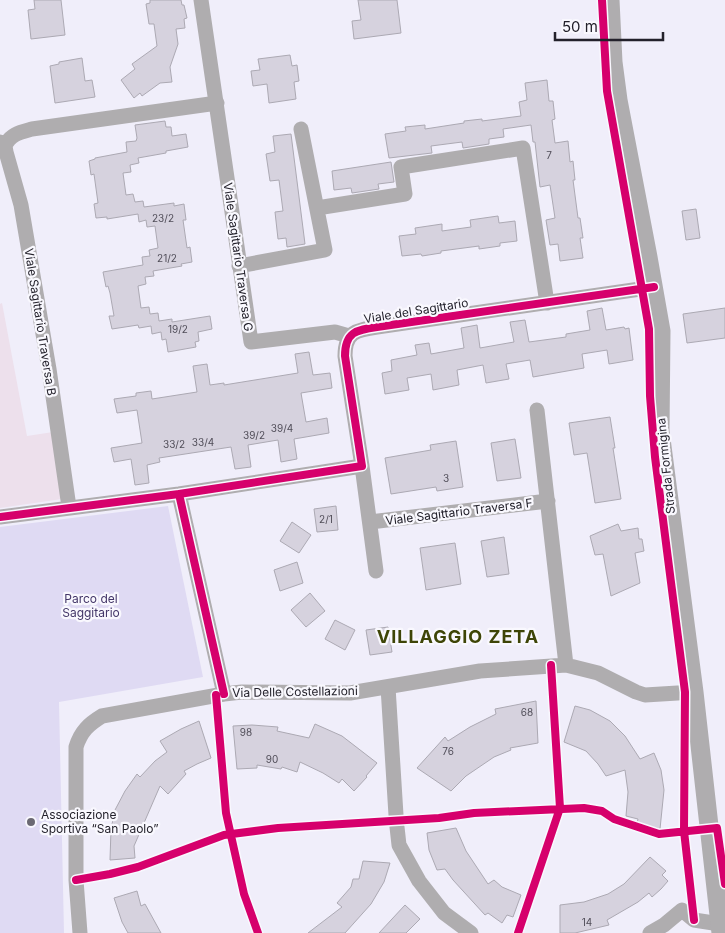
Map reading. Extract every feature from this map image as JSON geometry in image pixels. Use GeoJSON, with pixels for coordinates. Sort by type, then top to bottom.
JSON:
{"type":"FeatureCollection","features":[{"type":"Feature","properties":{"kind":"street","name":"Viale Sagittario Traversa G"},"geometry":{"type":"LineString","coordinates":[[200,0],[251,342],[334,332],[349,336]]}},
{"type":"Feature","properties":{"kind":"street","name":"Strada Formigina"},"geometry":{"type":"LineString","coordinates":[[610,0],[613,62],[618,100],[654,287],[660,331],[660,431],[694,692],[720,928]]}},
{"type":"Feature","properties":{"kind":"street"},"geometry":{"type":"LineString","coordinates":[[3,144],[14,135],[32,129],[216,103]]}},
{"type":"Feature","properties":{"kind":"street"},"geometry":{"type":"LineString","coordinates":[[240,266],[325,250],[301,129]]}},
{"type":"Feature","properties":{"kind":"street","name":"Viale Sagittario Traversa B"},"geometry":{"type":"LineString","coordinates":[[3,144],[21,205],[49,369],[69,507]]}},
{"type":"Feature","properties":{"kind":"street"},"geometry":{"type":"LineString","coordinates":[[317,208],[405,194],[401,167],[523,148],[546,303]]}},
{"type":"Feature","properties":{"kind":"street","name":"Viale del Sagittario"},"geometry":{"type":"LineString","coordinates":[[362,466],[345,356],[346,342],[349,336],[364,329],[654,287]]}},
{"type":"Feature","properties":{"kind":"street","name":"Viale Sagittario Traversa F"},"geometry":{"type":"LineString","coordinates":[[537,410],[566,665]]}},
{"type":"Feature","properties":{"kind":"street"},"geometry":{"type":"LineString","coordinates":[[0,517],[179,494],[362,466]]}},
{"type":"Feature","properties":{"kind":"street","name":"Viale Sagittario Traversa F"},"geometry":{"type":"LineString","coordinates":[[362,466],[376,571]]}},
{"type":"Feature","properties":{"kind":"street"},"geometry":{"type":"LineString","coordinates":[[179,494],[224,694]]}},
{"type":"Feature","properties":{"kind":"street","name":"Viale Sagittario Traversa F"},"geometry":{"type":"LineString","coordinates":[[370,522],[548,501]]}},
{"type":"Feature","properties":{"kind":"street","name":"Via Delle Costellazioni"},"geometry":{"type":"LineString","coordinates":[[80,933],[76,880],[76,747],[80,736],[89,724],[102,716],[242,692],[350,693],[480,671],[566,665],[598,673],[645,695],[694,692]]}},
{"type":"Feature","properties":{"kind":"street"},"geometry":{"type":"LineString","coordinates":[[388,687],[399,845],[419,881],[444,913],[471,933]]}},
{"type":"Feature","properties":{"kind":"street"},"geometry":{"type":"LineString","coordinates":[[650,933],[664,925],[682,910],[694,920],[720,928]]}},
{"type":"Feature","properties":{"kind":"shaded area"},"geometry":{"type":"Polygon","coordinates":[[[2,303],[27,436],[53,432],[62,499],[0,508],[0,304],[2,303]]]}},
{"type":"Feature","properties":{"kind":"green space","name":"Parco del Saggitario"},"geometry":{"type":"Polygon","coordinates":[[[168,506],[203,677],[59,702],[64,933],[0,933],[0,527],[168,506]]]}},
{"type":"Feature","properties":{"kind":"building"},"geometry":{"type":"Polygon","coordinates":[[[34,0],[61,0],[65,35],[31,39],[28,10],[35,9],[34,0]]]}},
{"type":"Feature","properties":{"kind":"building"},"geometry":{"type":"Polygon","coordinates":[[[150,0],[181,0],[187,18],[184,19],[185,28],[176,29],[178,44],[170,67],[172,82],[160,83],[142,96],[140,93],[134,98],[121,80],[135,69],[132,64],[157,46],[154,24],[149,24],[146,4],[150,3],[150,0]]]}},
{"type":"Feature","properties":{"kind":"building"},"geometry":{"type":"Polygon","coordinates":[[[358,0],[397,0],[401,33],[354,39],[352,21],[361,20],[358,0]]]}},
{"type":"Feature","properties":{"kind":"building"},"geometry":{"type":"Polygon","coordinates":[[[290,55],[292,66],[297,65],[299,81],[294,82],[296,99],[269,103],[267,84],[253,86],[251,71],[260,70],[258,59],[290,55]]]}},
{"type":"Feature","properties":{"kind":"building"},"geometry":{"type":"Polygon","coordinates":[[[82,58],[85,81],[92,80],[95,97],[55,103],[50,66],[59,64],[59,62],[82,58]]]}},
{"type":"Feature","properties":{"kind":"building"},"geometry":{"type":"Polygon","coordinates":[[[547,80],[549,101],[553,101],[555,119],[552,120],[555,143],[568,141],[570,162],[573,161],[575,180],[573,180],[578,218],[580,218],[583,238],[580,238],[583,258],[560,261],[558,244],[550,245],[546,220],[555,218],[550,185],[540,187],[535,142],[533,142],[531,125],[503,129],[504,137],[489,139],[489,144],[463,148],[462,142],[431,146],[432,153],[389,158],[385,134],[406,131],[405,127],[425,125],[425,129],[464,123],[464,121],[482,119],[482,121],[521,116],[519,102],[527,100],[525,83],[547,80]]]}},
{"type":"Feature","properties":{"kind":"building"},"geometry":{"type":"Polygon","coordinates":[[[165,121],[166,127],[171,127],[172,136],[186,134],[188,147],[138,158],[139,163],[130,165],[131,172],[123,173],[126,195],[133,194],[135,202],[143,201],[144,207],[174,203],[174,206],[184,204],[186,220],[183,220],[187,248],[190,247],[192,262],[181,264],[182,266],[153,271],[154,276],[145,277],[146,284],[138,286],[141,308],[149,307],[150,314],[158,313],[159,321],[172,319],[172,322],[210,316],[212,329],[198,332],[199,341],[195,342],[196,347],[168,352],[166,339],[162,340],[161,332],[152,334],[151,326],[139,328],[138,325],[112,329],[109,316],[114,316],[110,293],[108,286],[106,287],[103,272],[143,265],[142,257],[150,256],[149,250],[158,248],[155,226],[147,227],[146,220],[139,222],[138,214],[107,219],[107,217],[96,218],[94,204],[98,203],[94,174],[91,175],[89,161],[95,158],[127,152],[126,142],[136,141],[137,138],[135,125],[165,121]]]}},
{"type":"Feature","properties":{"kind":"building"},"geometry":{"type":"Polygon","coordinates":[[[291,134],[305,244],[287,247],[286,238],[278,239],[275,212],[283,211],[279,180],[270,181],[266,154],[275,152],[273,136],[291,134]]]}},
{"type":"Feature","properties":{"kind":"building"},"geometry":{"type":"Polygon","coordinates":[[[391,162],[394,182],[378,184],[379,189],[352,193],[351,188],[334,190],[332,171],[391,162]]]}},
{"type":"Feature","properties":{"kind":"building"},"geometry":{"type":"Polygon","coordinates":[[[696,209],[700,238],[686,240],[682,211],[696,209]]]}},
{"type":"Feature","properties":{"kind":"building"},"geometry":{"type":"Polygon","coordinates":[[[498,216],[499,223],[515,221],[517,241],[500,243],[500,246],[479,249],[479,246],[441,251],[441,253],[422,256],[421,254],[402,256],[399,236],[416,234],[415,228],[442,224],[442,231],[471,227],[470,220],[498,216]]]}},
{"type":"Feature","properties":{"kind":"building"},"geometry":{"type":"Polygon","coordinates":[[[602,308],[606,330],[629,328],[633,360],[609,364],[607,350],[582,354],[584,368],[533,377],[530,360],[506,364],[509,379],[486,383],[483,365],[457,370],[459,385],[433,390],[431,374],[407,378],[409,390],[385,394],[382,373],[392,371],[391,360],[417,355],[415,345],[429,343],[431,354],[464,348],[461,328],[477,325],[480,348],[514,342],[510,322],[525,320],[529,342],[566,337],[566,334],[590,330],[587,311],[602,308]]]}},
{"type":"Feature","properties":{"kind":"building"},"geometry":{"type":"Polygon","coordinates":[[[725,308],[725,338],[687,343],[683,314],[725,308]]]}},
{"type":"Feature","properties":{"kind":"building"},"geometry":{"type":"Polygon","coordinates":[[[309,352],[313,375],[330,373],[332,388],[301,393],[306,422],[327,418],[329,433],[294,439],[297,459],[281,462],[278,440],[248,445],[251,467],[235,469],[231,447],[159,458],[160,462],[147,465],[149,483],[135,485],[131,459],[114,462],[111,448],[142,443],[137,410],[117,413],[114,399],[136,396],[136,393],[151,391],[152,399],[197,392],[193,366],[207,364],[210,385],[224,383],[224,385],[298,373],[295,354],[309,352]]]}},
{"type":"Feature","properties":{"kind":"building"},"geometry":{"type":"Polygon","coordinates":[[[610,417],[621,499],[595,503],[587,453],[574,455],[569,423],[610,417]]]}},
{"type":"Feature","properties":{"kind":"building"},"geometry":{"type":"Polygon","coordinates":[[[515,439],[521,478],[497,481],[491,443],[515,439]]]}},
{"type":"Feature","properties":{"kind":"building"},"geometry":{"type":"Polygon","coordinates":[[[456,441],[463,487],[437,491],[436,487],[391,494],[385,458],[431,450],[430,445],[456,441]]]}},
{"type":"Feature","properties":{"kind":"building"},"geometry":{"type":"Polygon","coordinates":[[[336,506],[338,530],[317,532],[314,509],[336,506]]]}},
{"type":"Feature","properties":{"kind":"building"},"geometry":{"type":"Polygon","coordinates":[[[292,522],[311,535],[299,553],[280,541],[292,522]]]}},
{"type":"Feature","properties":{"kind":"building"},"geometry":{"type":"Polygon","coordinates":[[[618,524],[621,531],[638,528],[639,539],[642,539],[644,551],[635,553],[640,583],[611,596],[603,554],[595,555],[590,536],[618,524]]]}},
{"type":"Feature","properties":{"kind":"building"},"geometry":{"type":"Polygon","coordinates":[[[504,537],[509,574],[487,577],[481,541],[504,537]]]}},
{"type":"Feature","properties":{"kind":"building"},"geometry":{"type":"Polygon","coordinates":[[[455,543],[461,584],[426,590],[420,548],[455,543]]]}},
{"type":"Feature","properties":{"kind":"building"},"geometry":{"type":"Polygon","coordinates":[[[297,562],[303,583],[280,591],[274,570],[297,562]]]}},
{"type":"Feature","properties":{"kind":"building"},"geometry":{"type":"Polygon","coordinates":[[[310,593],[325,611],[306,627],[291,610],[310,593]]]}},
{"type":"Feature","properties":{"kind":"building"},"geometry":{"type":"Polygon","coordinates":[[[335,620],[355,630],[345,650],[325,639],[335,620]]]}},
{"type":"Feature","properties":{"kind":"building"},"geometry":{"type":"Polygon","coordinates":[[[388,627],[392,652],[370,655],[366,630],[388,627]]]}},
{"type":"Feature","properties":{"kind":"building"},"geometry":{"type":"Polygon","coordinates":[[[536,701],[538,743],[510,748],[511,750],[494,757],[466,776],[451,791],[417,768],[445,737],[448,741],[496,714],[495,709],[536,701]]]}},
{"type":"Feature","properties":{"kind":"building"},"geometry":{"type":"Polygon","coordinates":[[[575,706],[590,710],[610,721],[625,736],[640,759],[654,753],[661,770],[664,790],[660,829],[637,823],[638,819],[626,816],[628,792],[625,770],[606,776],[586,751],[564,742],[575,706]]]}},
{"type":"Feature","properties":{"kind":"building"},"geometry":{"type":"Polygon","coordinates":[[[199,721],[211,758],[184,771],[186,774],[168,794],[160,786],[134,846],[135,858],[110,860],[111,829],[115,810],[125,791],[137,774],[140,777],[155,761],[167,752],[160,741],[199,721]]]}},
{"type":"Feature","properties":{"kind":"building"},"geometry":{"type":"Polygon","coordinates":[[[315,724],[342,736],[377,763],[354,791],[342,779],[339,783],[300,762],[297,772],[282,767],[281,769],[257,765],[257,768],[237,769],[233,726],[278,727],[277,731],[309,738],[315,724]]]}},
{"type":"Feature","properties":{"kind":"building"},"geometry":{"type":"Polygon","coordinates":[[[456,828],[466,851],[488,884],[494,880],[502,887],[521,895],[513,917],[507,915],[502,923],[488,913],[485,915],[445,869],[437,870],[429,850],[427,833],[456,828]]]}},
{"type":"Feature","properties":{"kind":"building"},"geometry":{"type":"Polygon","coordinates":[[[650,857],[666,871],[662,875],[668,881],[652,897],[649,893],[638,902],[607,920],[609,925],[575,933],[560,933],[560,905],[584,902],[608,894],[624,884],[650,857]]]}},
{"type":"Feature","properties":{"kind":"building"},"geometry":{"type":"Polygon","coordinates":[[[363,861],[390,863],[384,882],[371,904],[345,933],[308,933],[342,907],[337,903],[351,887],[353,879],[359,879],[363,861]]]}},
{"type":"Feature","properties":{"kind":"building"},"geometry":{"type":"Polygon","coordinates":[[[137,891],[141,906],[145,904],[161,933],[128,933],[114,898],[137,891]]]}},
{"type":"Feature","properties":{"kind":"building"},"geometry":{"type":"Polygon","coordinates":[[[405,905],[420,919],[406,933],[379,933],[405,905]]]}},
{"type":"Feature","properties":{"kind":"cycle path"},"geometry":{"type":"LineString","coordinates":[[602,0],[607,91],[649,329],[650,396],[655,457],[685,692],[684,831],[694,920]]}},
{"type":"Feature","properties":{"kind":"cycle path"},"geometry":{"type":"LineString","coordinates":[[0,517],[179,494],[362,466],[345,356],[347,342],[353,334],[370,328],[654,287]]}},
{"type":"Feature","properties":{"kind":"cycle path"},"geometry":{"type":"LineString","coordinates":[[179,494],[224,694]]}},
{"type":"Feature","properties":{"kind":"cycle path"},"geometry":{"type":"LineString","coordinates":[[518,933],[560,808],[551,665]]}},
{"type":"Feature","properties":{"kind":"cycle path"},"geometry":{"type":"LineString","coordinates":[[216,695],[226,813],[244,894],[258,933]]}},
{"type":"Feature","properties":{"kind":"cycle path"},"geometry":{"type":"LineString","coordinates":[[76,880],[138,867],[224,835],[278,828],[439,818],[474,813],[584,808],[602,811],[614,819],[659,834],[717,828],[725,884]]}},
{"type":"Feature","properties":{"kind":"place","name":"Associazione Sportiva “San Paolo”"},"geometry":{"type":"Point","coordinates":[31,822]}},
{"type":"Feature","properties":{"kind":"district","name":"VILLAGGIO ZETA"},"geometry":{"type":"Point","coordinates":[458,637]}}]}
